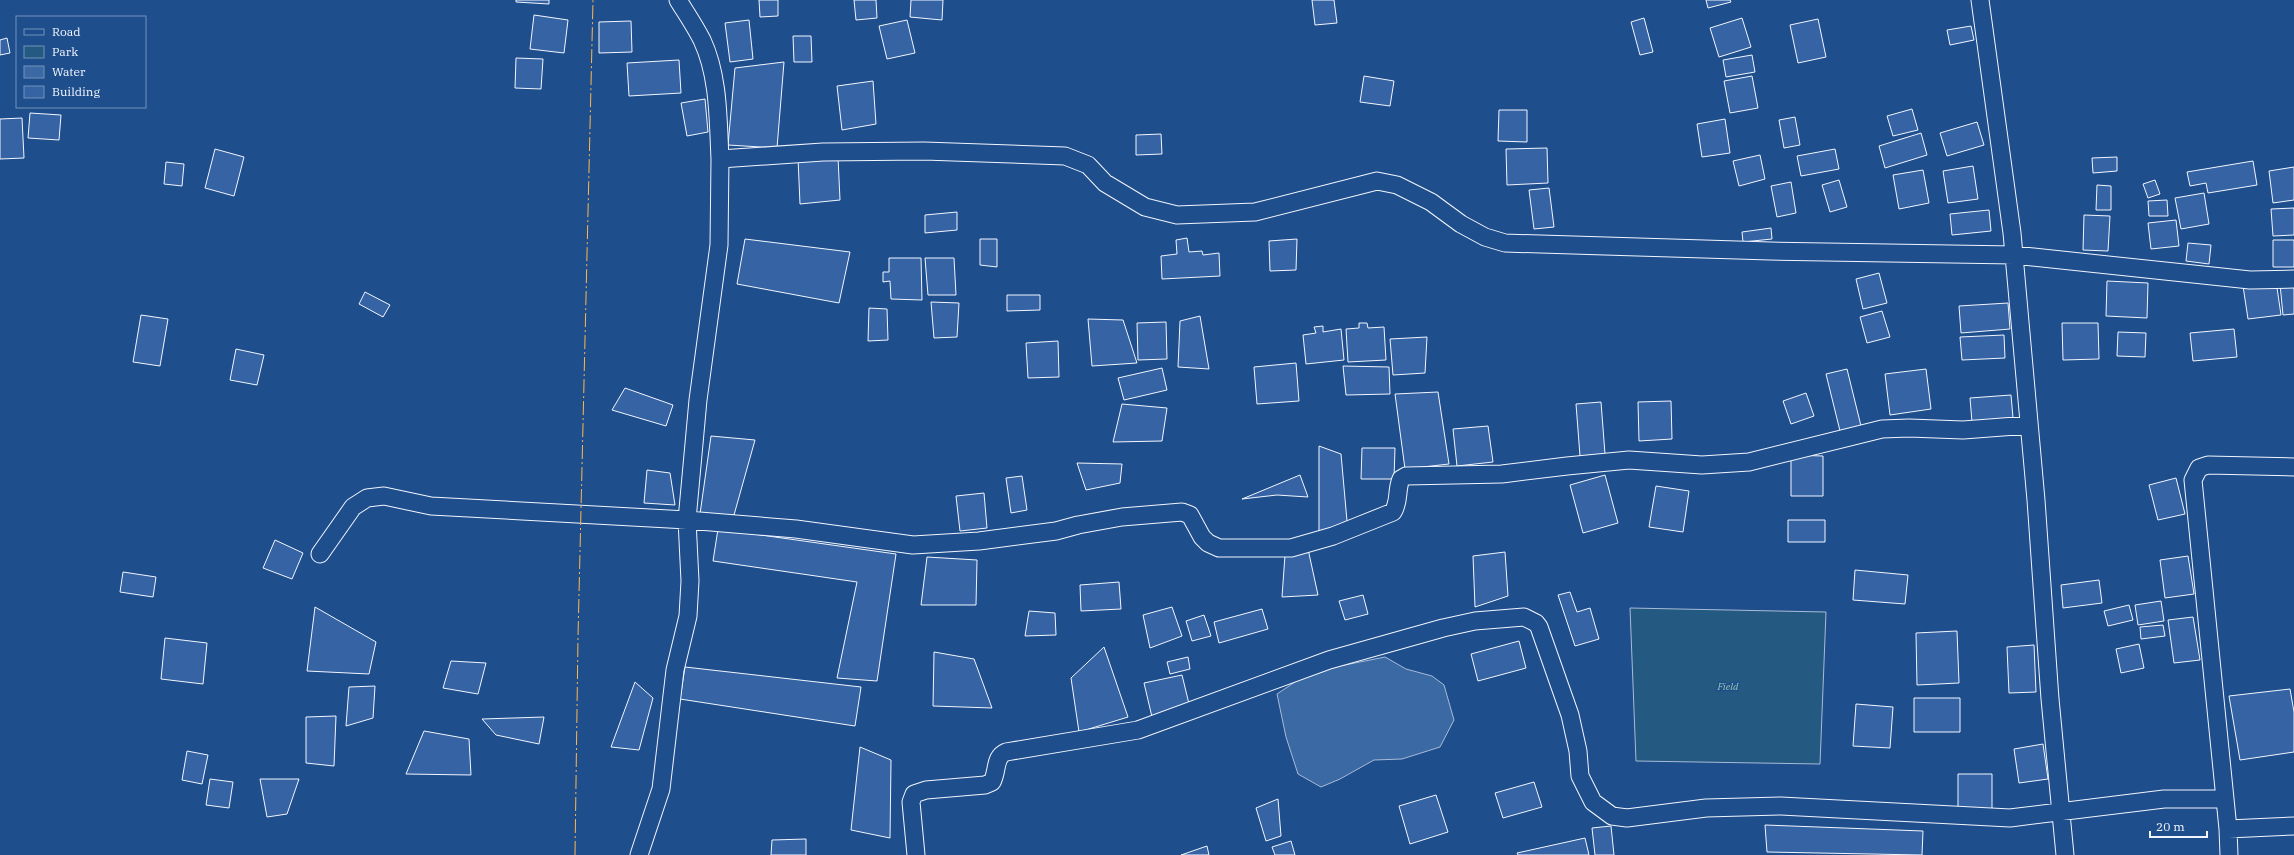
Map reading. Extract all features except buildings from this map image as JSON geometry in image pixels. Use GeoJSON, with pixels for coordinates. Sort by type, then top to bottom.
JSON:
{"type":"FeatureCollection","features":[{"type":"Feature","properties":{"kind":"street"},"geometry":{"type":"LineString","coordinates":[[639,855],[661,789],[675,670],[688,616],[690,582],[687,520],[698,400],[719,246],[720,159],[718,121],[711,71],[702,41],[678,0]]}},
{"type":"Feature","properties":{"kind":"street"},"geometry":{"type":"LineString","coordinates":[[1980,0],[2014,254],[2050,699],[2065,855]]}},
{"type":"Feature","properties":{"kind":"street"},"geometry":{"type":"LineString","coordinates":[[720,159],[838,152],[985,152],[1065,156],[1088,165],[1105,183],[1145,207],[1177,215],[1255,212],[1376,181],[1397,185],[1431,202],[1461,224],[1479,234],[1505,243],[1770,251],[2014,254],[2250,280],[2294,279]]}},
{"type":"Feature","properties":{"kind":"street"},"geometry":{"type":"LineString","coordinates":[[320,554],[353,507],[366,498],[384,496],[431,506],[687,520],[796,529],[913,545],[978,541],[1056,531],[1122,517],[1182,512],[1190,515],[1202,537],[1208,543],[1219,548],[1290,548],[1333,536],[1392,512],[1398,504],[1398,486],[1401,479],[1406,476],[1502,474],[1629,460],[1702,465],[1749,462],[1882,429],[1909,428],[1962,430],[2029,425]]}},
{"type":"Feature","properties":{"kind":"street"},"geometry":{"type":"LineString","coordinates":[[2230,855],[2193,480],[2199,468],[2208,465],[2294,467]]}},
{"type":"Feature","properties":{"kind":"street"},"geometry":{"type":"LineString","coordinates":[[916,855],[911,802],[914,794],[926,790],[992,782],[997,759],[1000,755],[1006,752],[1138,730],[1336,658],[1443,628],[1508,617],[1524,617],[1536,623],[1539,627],[1570,715],[1578,751],[1580,776],[1593,802],[1612,816],[1627,818],[1706,808],[1753,806],[2010,818],[2164,799],[2224,799]]}},
{"type":"Feature","properties":{"kind":"street"},"geometry":{"type":"LineString","coordinates":[[2228,829],[2294,826]]}},
{"type":"Feature","properties":{"kind":"green space","name":"Field"},"geometry":{"type":"Polygon","coordinates":[[[1630,608],[1826,612],[1820,764],[1636,761],[1630,608]]]}},
{"type":"Feature","properties":{"kind":"water"},"geometry":{"type":"Polygon","coordinates":[[[1385,657],[1406,669],[1432,676],[1444,685],[1454,720],[1440,747],[1402,759],[1374,760],[1340,779],[1321,787],[1298,774],[1286,737],[1277,694],[1310,672],[1385,657]]]}},
{"type":"Feature","properties":{"kind":"power"},"geometry":{"type":"LineString","coordinates":[[575,855],[578,637],[593,0]]}}]}
